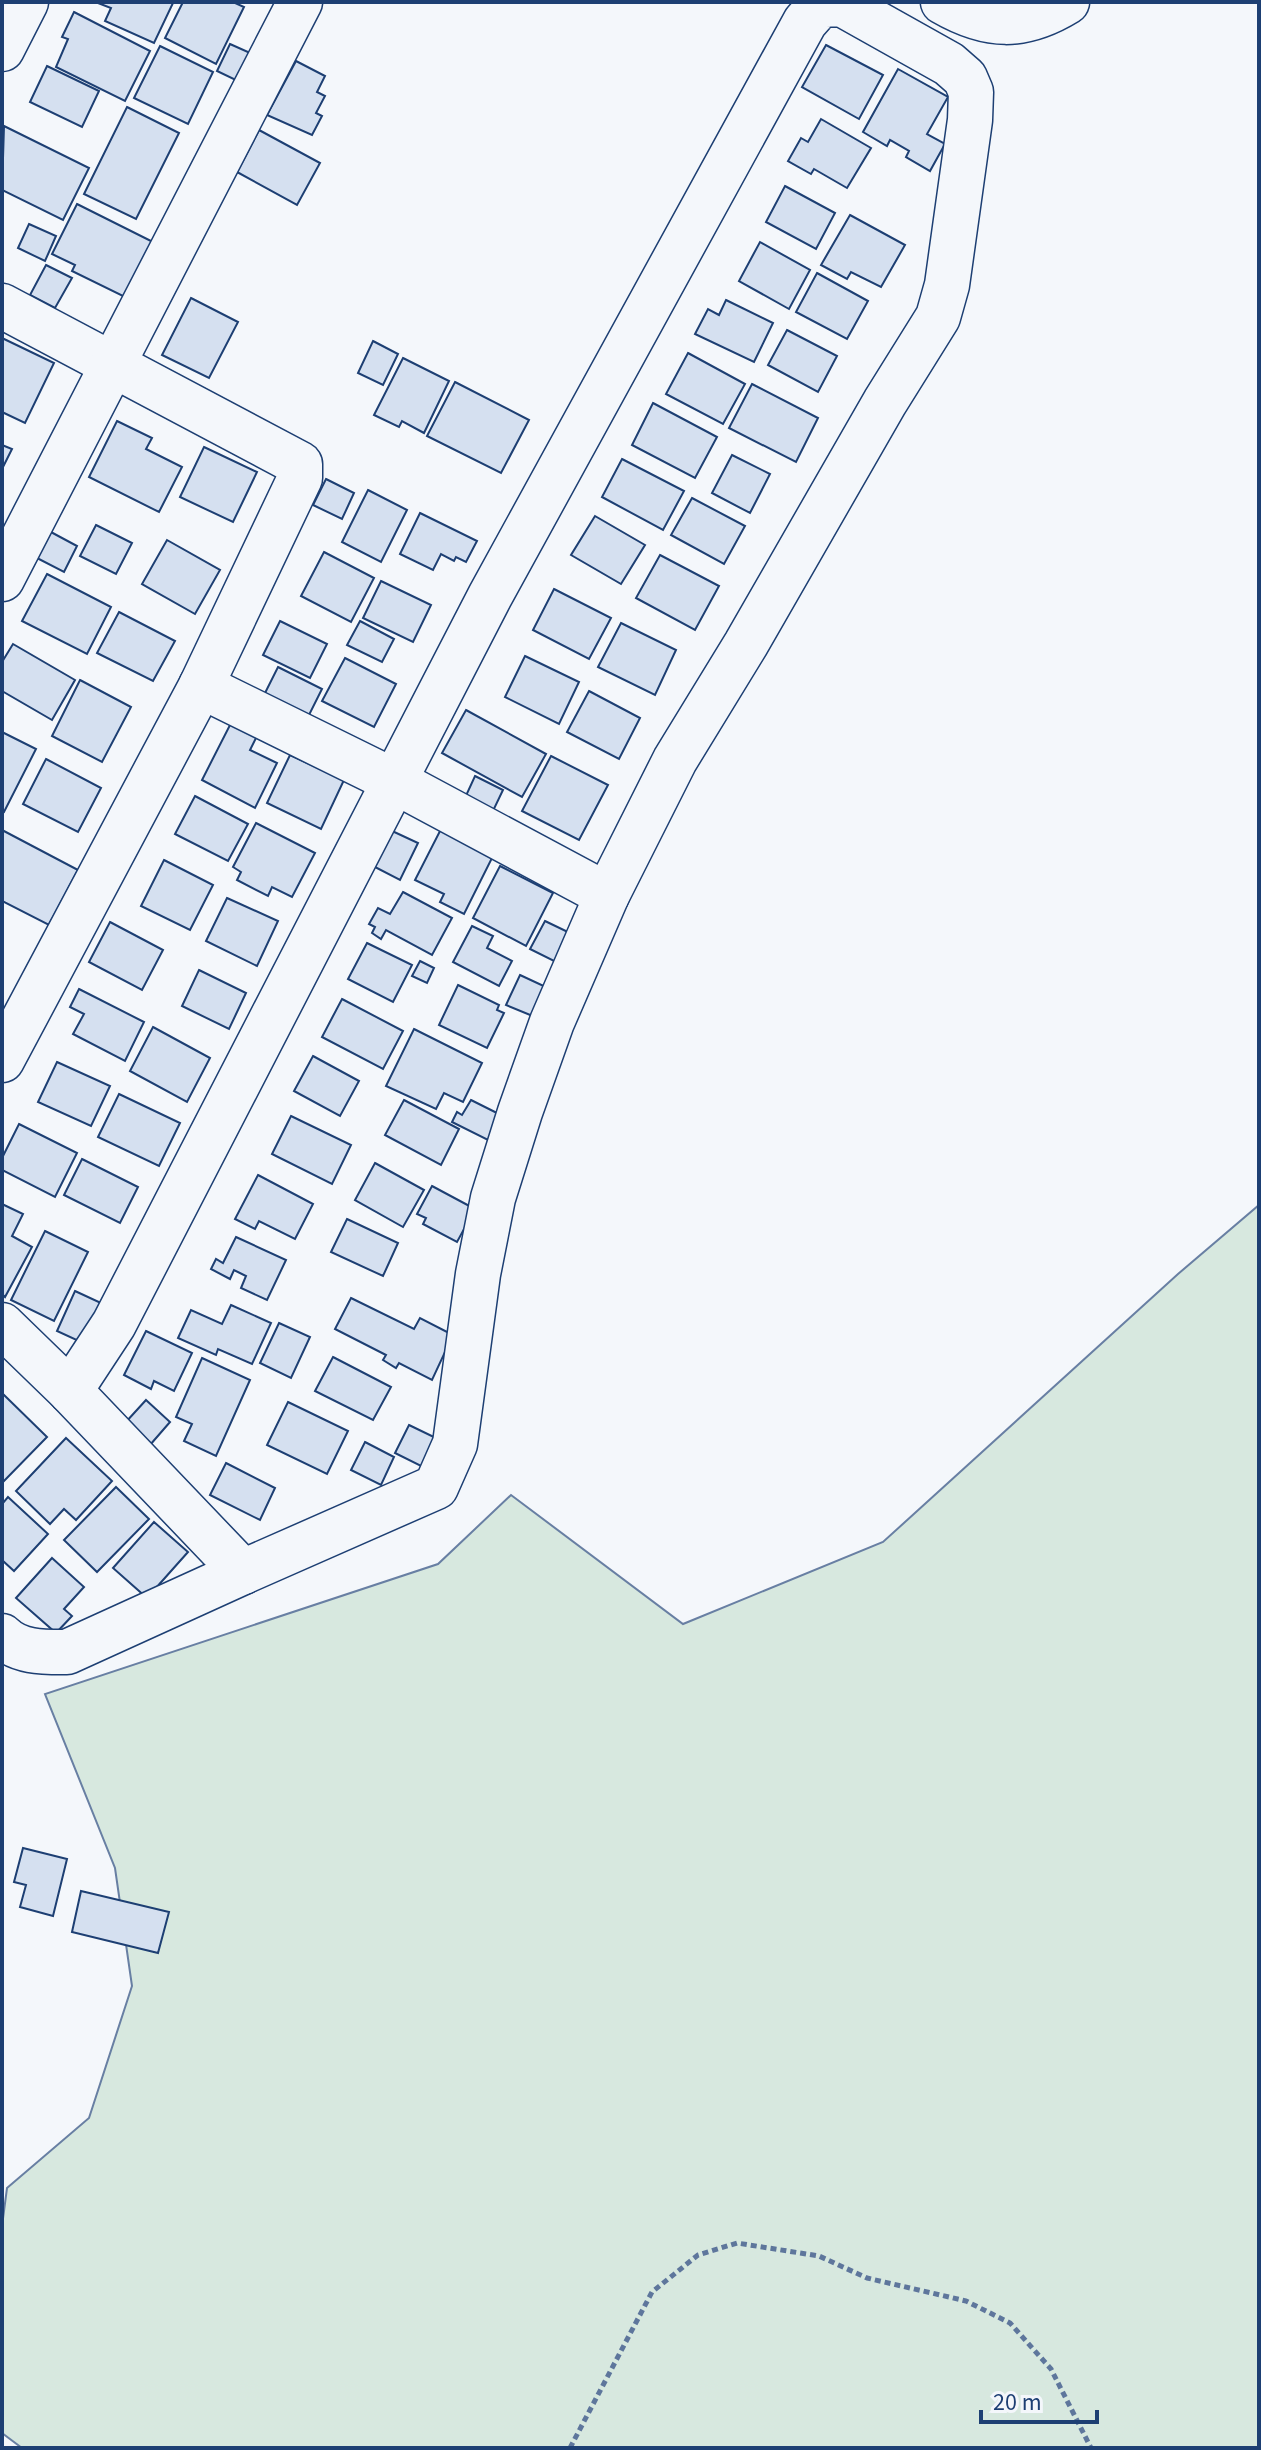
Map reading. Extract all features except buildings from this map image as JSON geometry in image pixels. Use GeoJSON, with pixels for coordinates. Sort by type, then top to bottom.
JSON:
{"type":"FeatureCollection","features":[{"type":"Feature","properties":{"kind":"street"},"geometry":{"type":"LineString","coordinates":[[2,49],[26,2]]}},
{"type":"Feature","properties":{"kind":"street"},"geometry":{"type":"LineString","coordinates":[[2,579],[300,2]]}},
{"type":"Feature","properties":{"kind":"street"},"geometry":{"type":"LineString","coordinates":[[943,2],[964,14],[991,21],[1022,22],[1045,16],[1067,2]]}},
{"type":"Feature","properties":{"kind":"street"},"geometry":{"type":"LineString","coordinates":[[2,1636],[8,1642],[38,1652],[67,1652],[436,1487],[455,1444],[478,1274],[493,1198],[552,1022],[607,895],[675,760],[938,317],[947,285],[970,120],[971,92],[965,78],[949,64],[842,4],[810,7],[805,22],[490,596],[114,1324],[70,1391]]}},
{"type":"Feature","properties":{"kind":"street"},"geometry":{"type":"LineString","coordinates":[[2,306],[300,464],[300,478],[201,686],[2,1060]]}},
{"type":"Feature","properties":{"kind":"street"},"geometry":{"type":"LineString","coordinates":[[201,686],[396,782],[607,895]]}},
{"type":"Feature","properties":{"kind":"street"},"geometry":{"type":"LineString","coordinates":[[2,1325],[70,1391],[243,1572]]}},
{"type":"Feature","properties":{"kind":"path"},"geometry":{"type":"LineString","coordinates":[[570,2448],[652,2292],[698,2255],[737,2243],[819,2256],[867,2278],[966,2301],[1010,2323],[1051,2369],[1091,2448]]}},
{"type":"Feature","properties":{"kind":"shaded area"},"geometry":{"type":"Polygon","coordinates":[[[1259,1205],[1259,2448],[22,2448],[2,2433],[2,2226],[7,2188],[89,2118],[132,1986],[115,1868],[45,1694],[438,1564],[511,1495],[683,1624],[883,1542],[1178,1274],[1259,1205]]]}}]}
